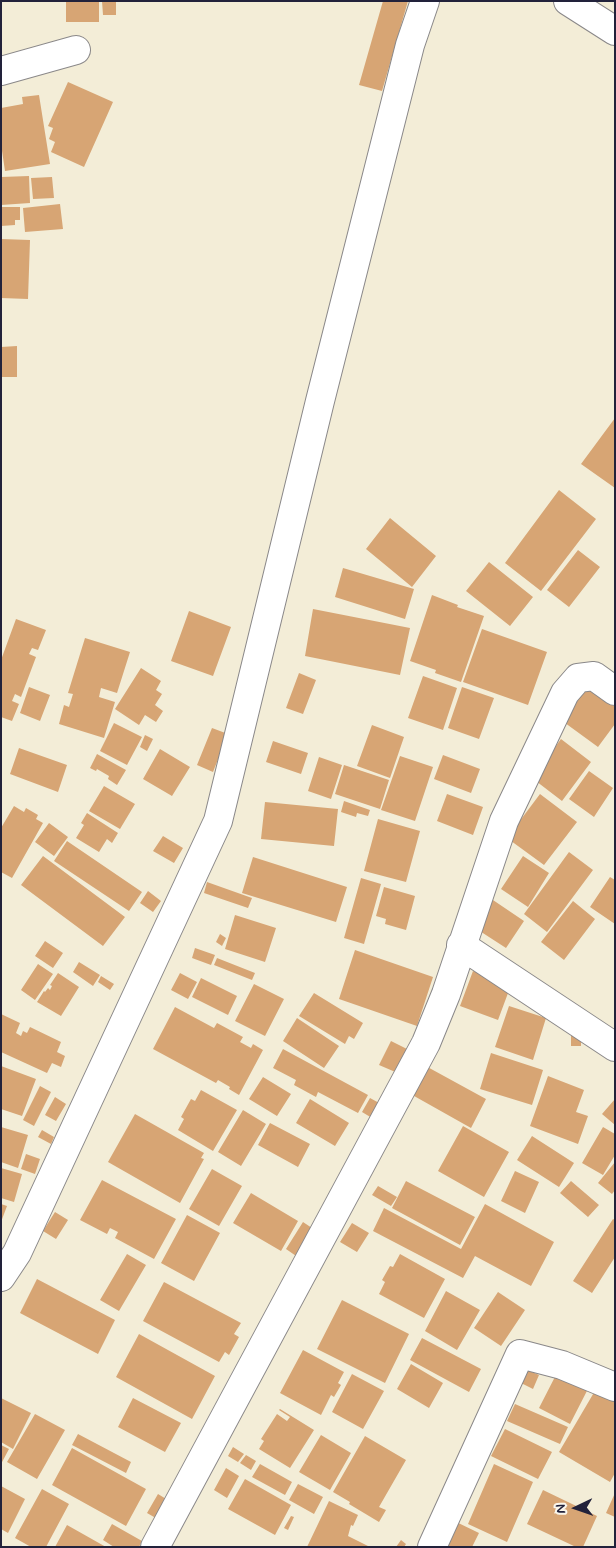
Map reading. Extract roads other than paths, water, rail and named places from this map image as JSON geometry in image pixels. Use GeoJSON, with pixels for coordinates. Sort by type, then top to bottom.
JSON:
{"type":"FeatureCollection","features":[{"type":"Feature","properties":{"kind":"street"},"geometry":{"type":"LineString","coordinates":[[1,1277],[17,1253],[218,821],[400,84],[410,45],[425,1]]}},
{"type":"Feature","properties":{"kind":"street"},"geometry":{"type":"LineString","coordinates":[[568,1],[615,31]]}},
{"type":"Feature","properties":{"kind":"street"},"geometry":{"type":"LineString","coordinates":[[1,71],[76,50]]}},
{"type":"Feature","properties":{"kind":"street"},"geometry":{"type":"LineString","coordinates":[[155,1547],[426,1042],[446,994],[504,821],[565,693],[578,678],[594,676],[615,692]]}},
{"type":"Feature","properties":{"kind":"street"},"geometry":{"type":"LineString","coordinates":[[461,945],[615,1047]]}},
{"type":"Feature","properties":{"kind":"street"},"geometry":{"type":"LineString","coordinates":[[432,1547],[520,1354],[562,1365],[615,1387]]}}]}
